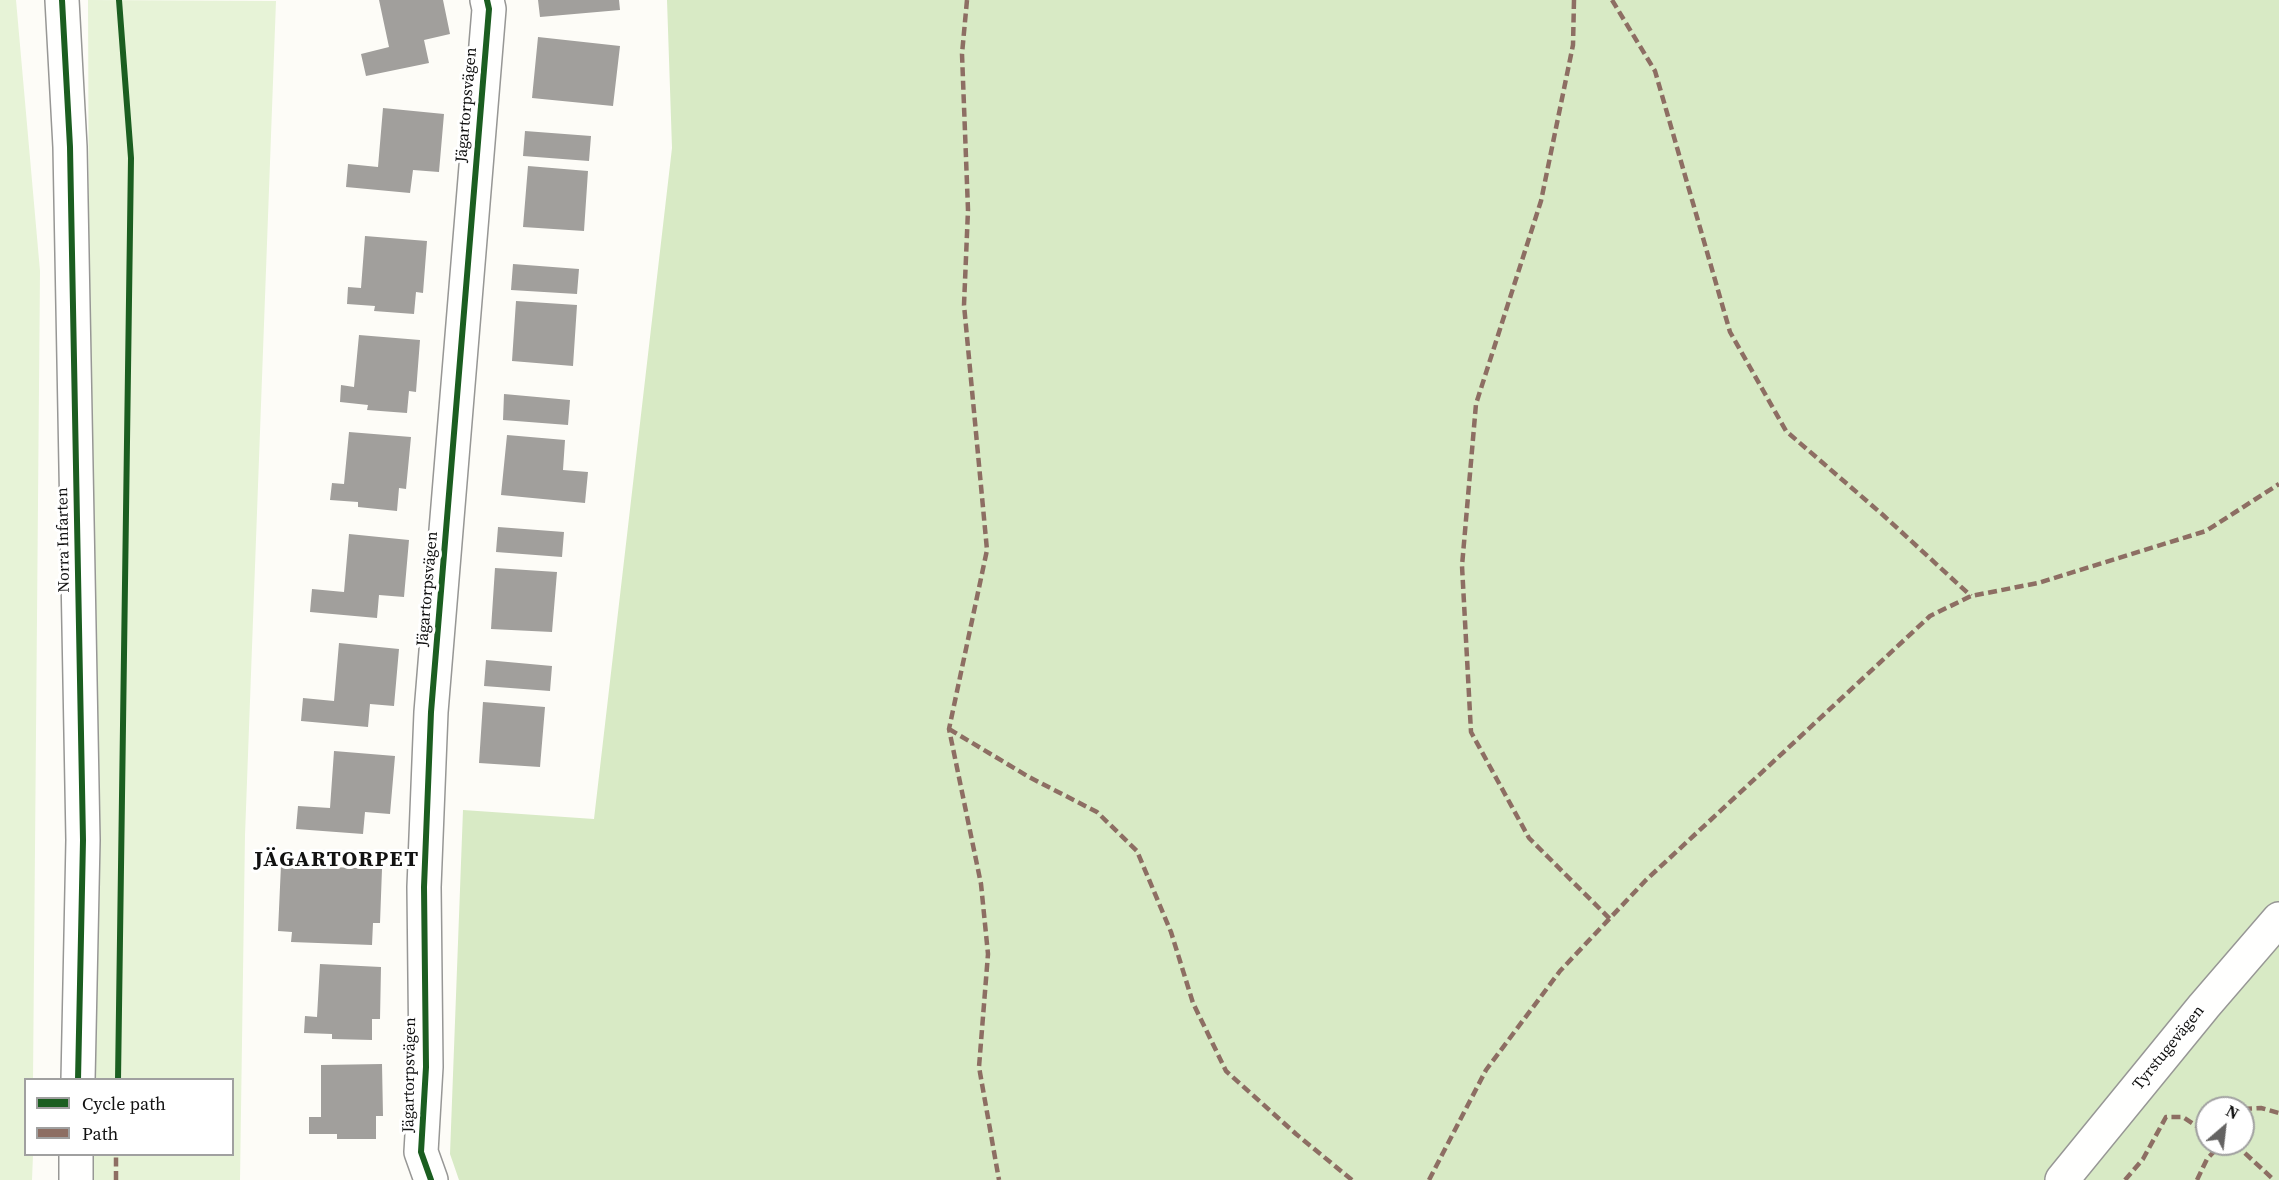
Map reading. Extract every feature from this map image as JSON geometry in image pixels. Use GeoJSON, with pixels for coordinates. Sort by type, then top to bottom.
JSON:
{"type":"FeatureCollection","features":[{"type":"Feature","properties":{"kind":"street","name":"Norra Infarten"},"geometry":{"type":"LineString","coordinates":[[62,0],[70,147],[83,828],[78,1078]]}},
{"type":"Feature","properties":{"kind":"street","name":"Jägartorpsvägen"},"geometry":{"type":"LineString","coordinates":[[431,1180],[422,1152],[426,1067],[424,887],[431,712],[488,21],[487,0]]}},
{"type":"Feature","properties":{"kind":"street","name":"Tyrstugevägen"},"geometry":{"type":"LineString","coordinates":[[2062,1180],[2204,1006],[2279,919]]}},
{"type":"Feature","properties":{"kind":"street"},"geometry":{"type":"LineString","coordinates":[[76,1156],[76,1180]]}},
{"type":"Feature","properties":{"kind":"green space"},"geometry":{"type":"Polygon","coordinates":[[[0,0],[16,0],[40,271],[33,1078],[24,1078],[24,1156],[33,1156],[32,1180],[0,1180],[0,0]]]}},
{"type":"Feature","properties":{"kind":"green space"},"geometry":{"type":"Polygon","coordinates":[[[88,0],[276,1],[245,835],[240,1180],[92,1180],[92,1156],[234,1156],[234,1078],[92,1078],[88,0]]]}},
{"type":"Feature","properties":{"kind":"green space"},"geometry":{"type":"Polygon","coordinates":[[[667,0],[2279,0],[2279,1180],[459,1180],[450,1154],[463,810],[594,819],[672,148],[667,0]]]}},
{"type":"Feature","properties":{"kind":"building"},"geometry":{"type":"Polygon","coordinates":[[[379,0],[443,0],[450,34],[424,40],[429,63],[366,76],[361,54],[389,47],[379,0]]]}},
{"type":"Feature","properties":{"kind":"building"},"geometry":{"type":"Polygon","coordinates":[[[538,0],[619,0],[620,10],[540,17],[538,0]]]}},
{"type":"Feature","properties":{"kind":"building"},"geometry":{"type":"Polygon","coordinates":[[[538,37],[620,46],[613,106],[532,98],[538,37]]]}},
{"type":"Feature","properties":{"kind":"building"},"geometry":{"type":"Polygon","coordinates":[[[383,108],[444,114],[439,172],[413,170],[410,193],[346,187],[348,164],[378,167],[383,108]]]}},
{"type":"Feature","properties":{"kind":"building"},"geometry":{"type":"Polygon","coordinates":[[[525,131],[591,136],[589,161],[523,156],[525,131]]]}},
{"type":"Feature","properties":{"kind":"building"},"geometry":{"type":"Polygon","coordinates":[[[528,166],[588,171],[584,231],[523,227],[528,166]]]}},
{"type":"Feature","properties":{"kind":"building"},"geometry":{"type":"Polygon","coordinates":[[[365,236],[427,241],[423,293],[416,292],[414,314],[374,311],[375,306],[347,304],[348,287],[361,288],[365,236]]]}},
{"type":"Feature","properties":{"kind":"building"},"geometry":{"type":"Polygon","coordinates":[[[513,264],[579,269],[577,294],[511,290],[513,264]]]}},
{"type":"Feature","properties":{"kind":"building"},"geometry":{"type":"Polygon","coordinates":[[[516,301],[577,305],[573,366],[512,361],[516,301]]]}},
{"type":"Feature","properties":{"kind":"building"},"geometry":{"type":"Polygon","coordinates":[[[359,335],[420,340],[416,392],[409,391],[407,413],[367,410],[368,405],[340,402],[341,385],[354,387],[359,335]]]}},
{"type":"Feature","properties":{"kind":"building"},"geometry":{"type":"Polygon","coordinates":[[[504,394],[570,400],[568,425],[503,420],[504,394]]]}},
{"type":"Feature","properties":{"kind":"building"},"geometry":{"type":"Polygon","coordinates":[[[349,432],[411,437],[406,489],[399,488],[397,511],[358,507],[358,502],[330,500],[332,483],[344,484],[349,432]]]}},
{"type":"Feature","properties":{"kind":"building"},"geometry":{"type":"Polygon","coordinates":[[[507,435],[565,440],[563,470],[588,472],[585,503],[501,495],[507,435]]]}},
{"type":"Feature","properties":{"kind":"building"},"geometry":{"type":"Polygon","coordinates":[[[498,527],[564,532],[562,557],[496,552],[498,527]]]}},
{"type":"Feature","properties":{"kind":"building"},"geometry":{"type":"Polygon","coordinates":[[[349,534],[409,540],[404,597],[379,595],[377,618],[310,612],[312,589],[344,592],[349,534]]]}},
{"type":"Feature","properties":{"kind":"building"},"geometry":{"type":"Polygon","coordinates":[[[495,568],[557,572],[552,632],[491,629],[495,568]]]}},
{"type":"Feature","properties":{"kind":"building"},"geometry":{"type":"Polygon","coordinates":[[[339,643],[399,649],[394,706],[370,704],[368,727],[301,721],[303,698],[334,701],[339,643]]]}},
{"type":"Feature","properties":{"kind":"building"},"geometry":{"type":"Polygon","coordinates":[[[486,660],[552,666],[550,691],[484,686],[486,660]]]}},
{"type":"Feature","properties":{"kind":"building"},"geometry":{"type":"Polygon","coordinates":[[[483,702],[545,707],[540,767],[479,763],[483,702]]]}},
{"type":"Feature","properties":{"kind":"building"},"geometry":{"type":"Polygon","coordinates":[[[334,751],[395,756],[390,814],[365,812],[363,834],[296,829],[298,806],[330,808],[334,751]]]}},
{"type":"Feature","properties":{"kind":"building"},"geometry":{"type":"Polygon","coordinates":[[[281,865],[382,869],[380,923],[373,923],[372,945],[291,942],[292,932],[278,931],[281,865]]]}},
{"type":"Feature","properties":{"kind":"building"},"geometry":{"type":"Polygon","coordinates":[[[320,964],[381,967],[380,1019],[372,1019],[372,1040],[332,1039],[332,1034],[304,1033],[305,1016],[317,1017],[320,964]]]}},
{"type":"Feature","properties":{"kind":"building"},"geometry":{"type":"Polygon","coordinates":[[[382,1064],[383,1116],[376,1116],[376,1139],[337,1139],[337,1134],[309,1134],[309,1117],[321,1117],[321,1065],[382,1064]]]}},
{"type":"Feature","properties":{"kind":"marked path"},"geometry":{"type":"LineString","coordinates":[[967,0],[962,54],[968,210],[964,305],[987,550],[949,729],[981,884],[988,954],[979,1067],[999,1180]]}},
{"type":"Feature","properties":{"kind":"marked path"},"geometry":{"type":"LineString","coordinates":[[1574,0],[1573,45],[1541,201],[1476,404],[1462,566],[1471,732],[1529,838],[1610,919]]}},
{"type":"Feature","properties":{"kind":"marked path"},"geometry":{"type":"LineString","coordinates":[[1612,0],[1655,71],[1730,332],[1786,431],[1883,515],[1971,596]]}},
{"type":"Feature","properties":{"kind":"marked path"},"geometry":{"type":"LineString","coordinates":[[1429,1180],[1486,1070],[1560,971],[1646,880],[1930,616],[1971,596],[2038,583],[2206,531],[2279,484]]}},
{"type":"Feature","properties":{"kind":"marked path"},"geometry":{"type":"LineString","coordinates":[[949,729],[1029,777],[1097,812],[1137,851],[1171,932],[1193,1003],[1226,1071],[1296,1134],[1352,1180]]}},
{"type":"Feature","properties":{"kind":"marked path"},"geometry":{"type":"LineString","coordinates":[[2255,1108],[2279,1113]]}},
{"type":"Feature","properties":{"kind":"marked path"},"geometry":{"type":"LineString","coordinates":[[2125,1180],[2143,1159],[2166,1117],[2183,1117],[2195,1125]]}},
{"type":"Feature","properties":{"kind":"marked path"},"geometry":{"type":"LineString","coordinates":[[116,1156],[116,1180]]}},
{"type":"Feature","properties":{"kind":"marked path"},"geometry":{"type":"LineString","coordinates":[[2197,1180],[2210,1156]]}},
{"type":"Feature","properties":{"kind":"marked path"},"geometry":{"type":"LineString","coordinates":[[2248,1156],[2274,1180]]}},
{"type":"Feature","properties":{"kind":"cycle path"},"geometry":{"type":"LineString","coordinates":[[62,0],[70,147],[83,840],[78,1078]]}},
{"type":"Feature","properties":{"kind":"cycle path"},"geometry":{"type":"LineString","coordinates":[[118,1078],[131,158],[119,0]]}},
{"type":"Feature","properties":{"kind":"cycle path"},"geometry":{"type":"LineString","coordinates":[[431,1180],[421,1152],[426,1067],[424,887],[431,712],[489,9],[487,0]]}},
{"type":"Feature","properties":{"kind":"district","name":"JÄGARTORPET"},"geometry":{"type":"Point","coordinates":[337,860]}}]}
